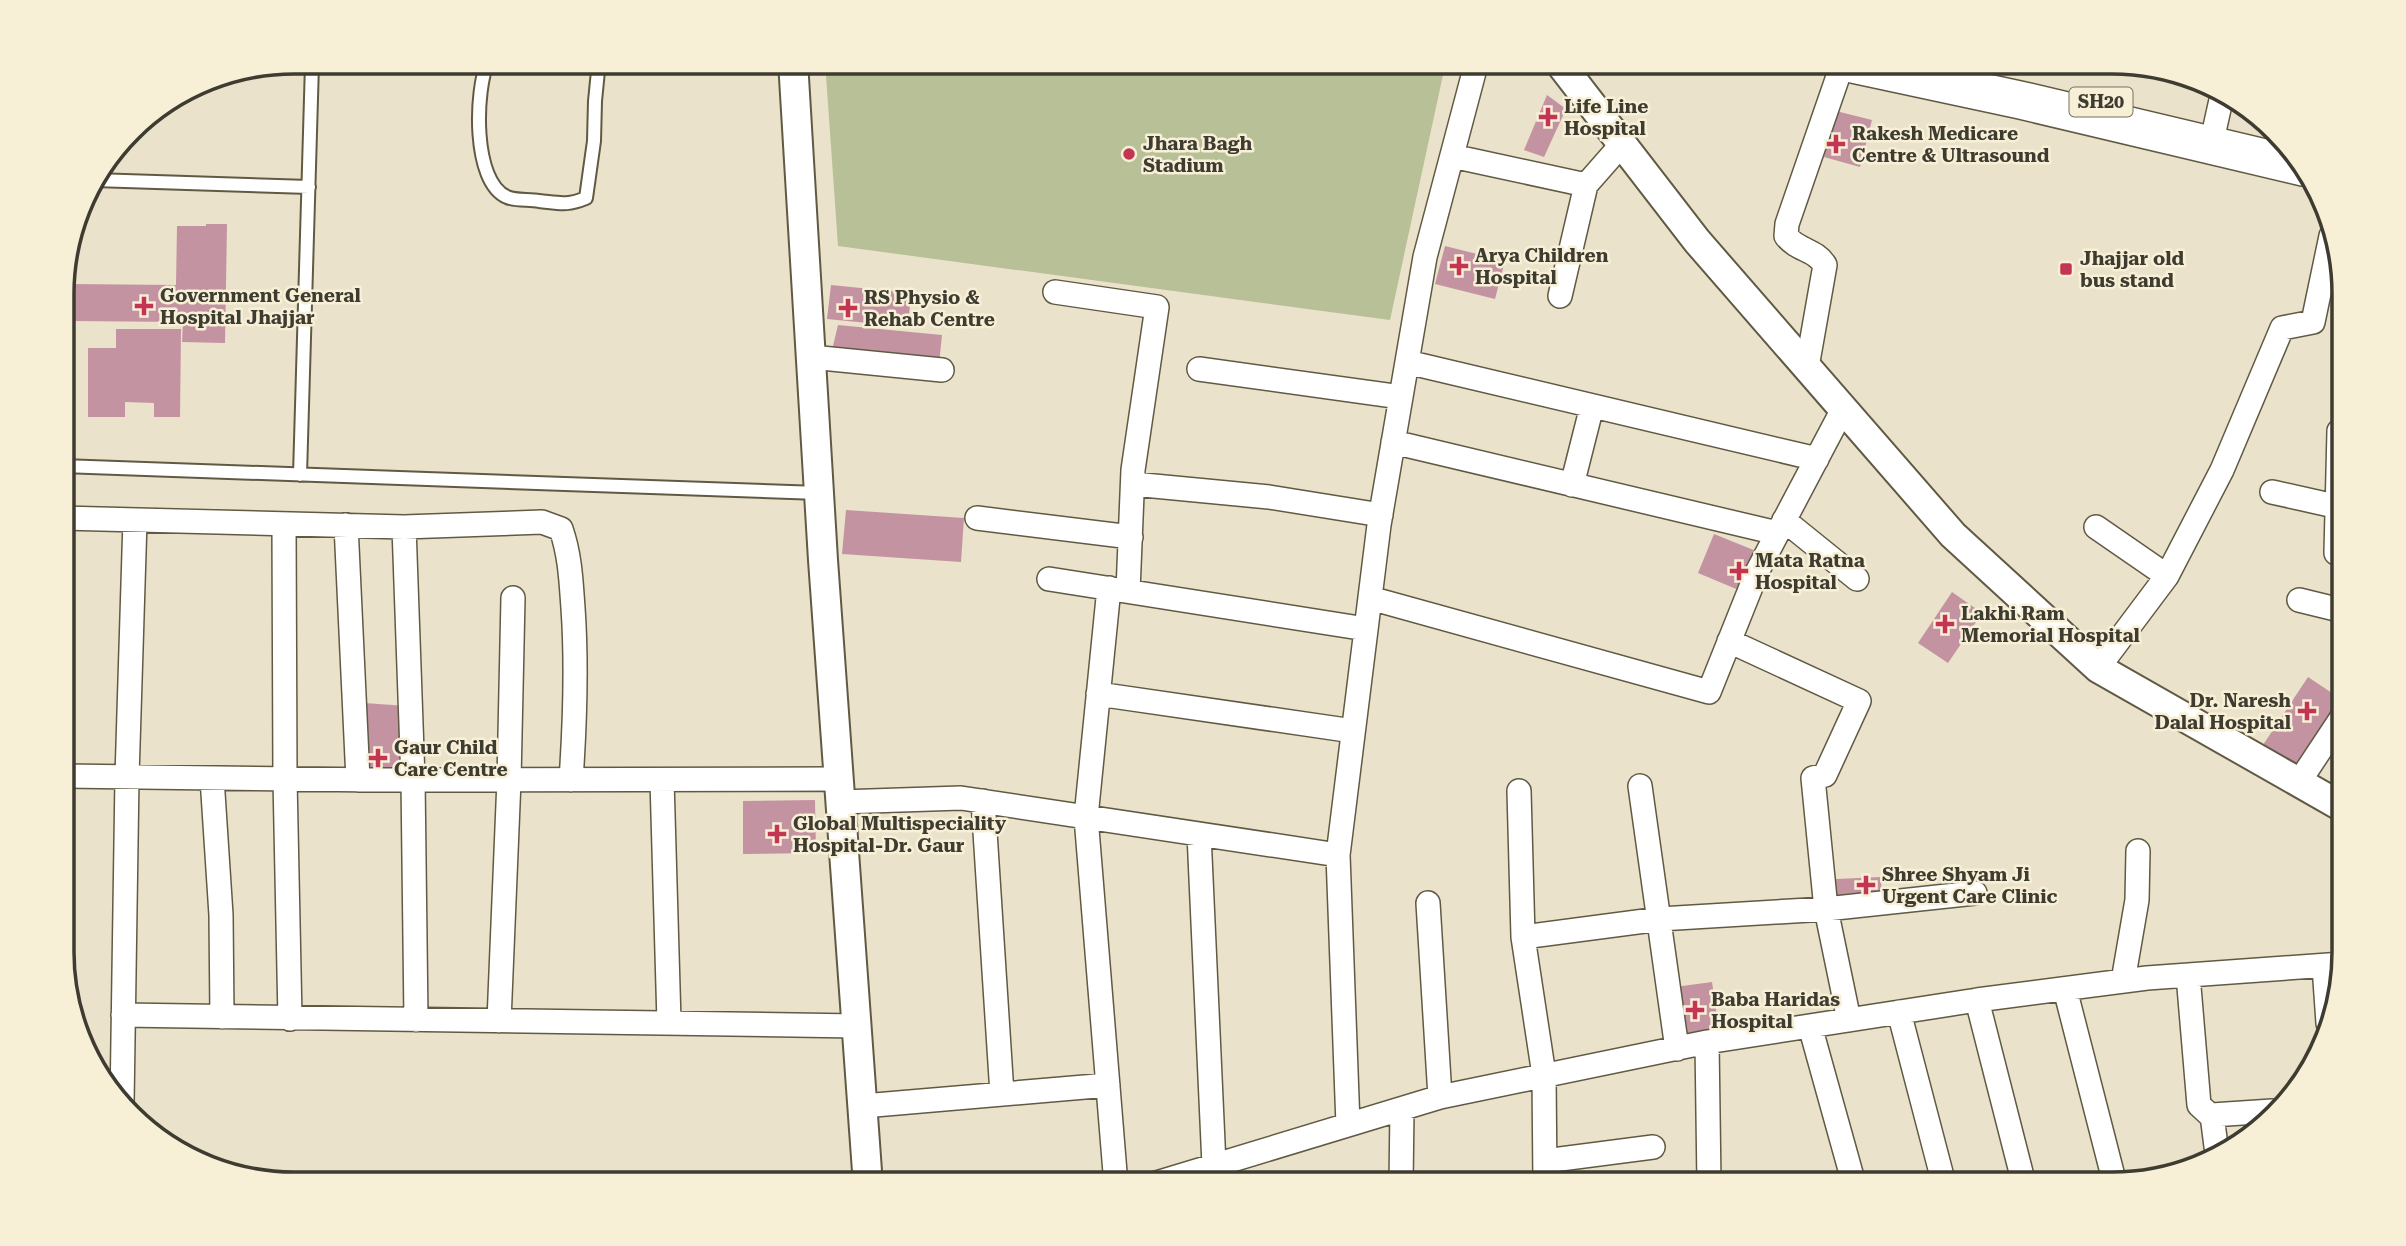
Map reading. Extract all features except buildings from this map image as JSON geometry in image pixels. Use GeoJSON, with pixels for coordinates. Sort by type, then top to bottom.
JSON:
{"type":"FeatureCollection","features":[{"type":"Feature","properties":{"kind":"main road","name":"SH20"},"geometry":{"type":"LineString","coordinates":[[1898,74],[2213,137],[2275,146]]}},
{"type":"Feature","properties":{"kind":"main road","name":"SH20"},"geometry":{"type":"LineString","coordinates":[[1976,74],[2021,83],[2213,137],[2289,162]]}},
{"type":"Feature","properties":{"kind":"street"},"geometry":{"type":"LineString","coordinates":[[794,74],[819,493],[867,1172]]}},
{"type":"Feature","properties":{"kind":"street"},"geometry":{"type":"LineString","coordinates":[[1348,1125],[1338,855],[1381,515],[1425,257],[1474,74]]}},
{"type":"Feature","properties":{"kind":"street"},"geometry":{"type":"LineString","coordinates":[[1568,74],[1697,241],[1953,535],[2098,668],[2332,801]]}},
{"type":"Feature","properties":{"kind":"street"},"geometry":{"type":"LineString","coordinates":[[1807,367],[1825,265],[1819,256],[1793,244],[1786,236],[1787,224],[1837,74]]}},
{"type":"Feature","properties":{"kind":"street"},"geometry":{"type":"LineString","coordinates":[[2213,137],[2221,102]]}},
{"type":"Feature","properties":{"kind":"street"},"geometry":{"type":"LineString","coordinates":[[1560,296],[1586,185],[1622,144]]}},
{"type":"Feature","properties":{"kind":"street"},"geometry":{"type":"LineString","coordinates":[[1452,156],[1586,185]]}},
{"type":"Feature","properties":{"kind":"street"},"geometry":{"type":"LineString","coordinates":[[2098,668],[2167,576],[2222,470],[2282,328],[2312,322],[2328,250]]}},
{"type":"Feature","properties":{"kind":"street"},"geometry":{"type":"LineString","coordinates":[[1055,292],[1157,307],[1133,484],[1131,537],[1098,694],[1086,817],[1115,1172]]}},
{"type":"Feature","properties":{"kind":"street"},"geometry":{"type":"LineString","coordinates":[[811,357],[942,370]]}},
{"type":"Feature","properties":{"kind":"street"},"geometry":{"type":"LineString","coordinates":[[1407,362],[1817,459]]}},
{"type":"Feature","properties":{"kind":"street"},"geometry":{"type":"LineString","coordinates":[[1199,369],[1401,397]]}},
{"type":"Feature","properties":{"kind":"street"},"geometry":{"type":"LineString","coordinates":[[1572,485],[1592,406]]}},
{"type":"Feature","properties":{"kind":"street"},"geometry":{"type":"LineString","coordinates":[[1370,598],[1709,692],[1757,572],[1843,410]]}},
{"type":"Feature","properties":{"kind":"street"},"geometry":{"type":"LineString","coordinates":[[1393,442],[1572,485],[1781,527],[1857,579]]}},
{"type":"Feature","properties":{"kind":"street"},"geometry":{"type":"LineString","coordinates":[[1133,484],[1269,497],[1381,515]]}},
{"type":"Feature","properties":{"kind":"street"},"geometry":{"type":"LineString","coordinates":[[2272,492],[2332,505]]}},
{"type":"Feature","properties":{"kind":"street"},"geometry":{"type":"LineString","coordinates":[[74,518],[404,527],[542,522],[561,529],[569,552],[575,635],[576,706],[571,780]]}},
{"type":"Feature","properties":{"kind":"street"},"geometry":{"type":"LineString","coordinates":[[977,518],[1131,537]]}},
{"type":"Feature","properties":{"kind":"street"},"geometry":{"type":"LineString","coordinates":[[121,1089],[135,520]]}},
{"type":"Feature","properties":{"kind":"street"},"geometry":{"type":"LineString","coordinates":[[284,523],[290,1019]]}},
{"type":"Feature","properties":{"kind":"street"},"geometry":{"type":"LineString","coordinates":[[346,526],[358,780]]}},
{"type":"Feature","properties":{"kind":"street"},"geometry":{"type":"LineString","coordinates":[[404,527],[413,780],[416,1020]]}},
{"type":"Feature","properties":{"kind":"street"},"geometry":{"type":"LineString","coordinates":[[2096,527],[2167,576]]}},
{"type":"Feature","properties":{"kind":"street"},"geometry":{"type":"LineString","coordinates":[[1049,579],[1366,629]]}},
{"type":"Feature","properties":{"kind":"street"},"geometry":{"type":"LineString","coordinates":[[499,1021],[513,598]]}},
{"type":"Feature","properties":{"kind":"street"},"geometry":{"type":"LineString","coordinates":[[2300,600],[2332,608]]}},
{"type":"Feature","properties":{"kind":"street"},"geometry":{"type":"LineString","coordinates":[[1729,641],[1859,701],[1825,775],[1813,778],[1826,909],[1849,1020]]}},
{"type":"Feature","properties":{"kind":"street"},"geometry":{"type":"LineString","coordinates":[[1098,694],[1353,731]]}},
{"type":"Feature","properties":{"kind":"street"},"geometry":{"type":"LineString","coordinates":[[2299,782],[2332,731]]}},
{"type":"Feature","properties":{"kind":"street"},"geometry":{"type":"LineString","coordinates":[[74,776],[662,780],[961,798],[1338,855]]}},
{"type":"Feature","properties":{"kind":"street"},"geometry":{"type":"LineString","coordinates":[[212,778],[221,915],[222,1017]]}},
{"type":"Feature","properties":{"kind":"street"},"geometry":{"type":"LineString","coordinates":[[662,780],[669,1022]]}},
{"type":"Feature","properties":{"kind":"street"},"geometry":{"type":"LineString","coordinates":[[1640,786],[1676,1049]]}},
{"type":"Feature","properties":{"kind":"street"},"geometry":{"type":"LineString","coordinates":[[1519,791],[1523,937],[1544,1075],[1545,1172]]}},
{"type":"Feature","properties":{"kind":"street"},"geometry":{"type":"LineString","coordinates":[[984,801],[1002,1094]]}},
{"type":"Feature","properties":{"kind":"street"},"geometry":{"type":"LineString","coordinates":[[1199,834],[1214,1165]]}},
{"type":"Feature","properties":{"kind":"street"},"geometry":{"type":"LineString","coordinates":[[2123,981],[2137,900],[2138,852]]}},
{"type":"Feature","properties":{"kind":"street"},"geometry":{"type":"LineString","coordinates":[[1523,937],[1660,919],[1826,909],[1975,893]]}},
{"type":"Feature","properties":{"kind":"street"},"geometry":{"type":"LineString","coordinates":[[1428,903],[1440,1097]]}},
{"type":"Feature","properties":{"kind":"street"},"geometry":{"type":"LineString","coordinates":[[1192,1172],[1440,1097],[1707,1042],[1977,1000],[2123,981],[2332,965]]}},
{"type":"Feature","properties":{"kind":"street"},"geometry":{"type":"LineString","coordinates":[[2188,975],[2199,1105],[2212,1117],[2216,1146]]}},
{"type":"Feature","properties":{"kind":"street"},"geometry":{"type":"LineString","coordinates":[[2065,989],[2112,1172]]}},
{"type":"Feature","properties":{"kind":"street"},"geometry":{"type":"LineString","coordinates":[[1977,1000],[2021,1172]]}},
{"type":"Feature","properties":{"kind":"street"},"geometry":{"type":"LineString","coordinates":[[1899,1012],[1941,1172]]}},
{"type":"Feature","properties":{"kind":"street"},"geometry":{"type":"LineString","coordinates":[[123,1015],[857,1026]]}},
{"type":"Feature","properties":{"kind":"street"},"geometry":{"type":"LineString","coordinates":[[1810,1026],[1851,1172]]}},
{"type":"Feature","properties":{"kind":"street"},"geometry":{"type":"LineString","coordinates":[[1707,1042],[1709,1172]]}},
{"type":"Feature","properties":{"kind":"street"},"geometry":{"type":"LineString","coordinates":[[863,1106],[1108,1085]]}},
{"type":"Feature","properties":{"kind":"street"},"geometry":{"type":"LineString","coordinates":[[1401,1172],[1402,1109]]}},
{"type":"Feature","properties":{"kind":"street"},"geometry":{"type":"LineString","coordinates":[[2212,1117],[2264,1112]]}},
{"type":"Feature","properties":{"kind":"street"},"geometry":{"type":"LineString","coordinates":[[1545,1161],[1653,1147]]}},
{"type":"Feature","properties":{"kind":"lane"},"geometry":{"type":"LineString","coordinates":[[300,475],[313,74]]}},
{"type":"Feature","properties":{"kind":"lane"},"geometry":{"type":"LineString","coordinates":[[482,74],[477,132],[490,181],[506,197],[572,204],[586,198],[594,141],[598,74]]}},
{"type":"Feature","properties":{"kind":"lane"},"geometry":{"type":"LineString","coordinates":[[105,180],[309,187]]}},
{"type":"Feature","properties":{"kind":"lane"},"geometry":{"type":"LineString","coordinates":[[74,466],[819,493]]}},
{"type":"Feature","properties":{"kind":"green space","name":"Jhara Bagh Stadium"},"geometry":{"type":"Polygon","coordinates":[[[826,74],[1443,74],[1390,320],[838,246],[826,74]]]}},
{"type":"Feature","properties":{"kind":"place","name":"Life Line Hospital"},"geometry":{"type":"Point","coordinates":[1548,117]}},
{"type":"Feature","properties":{"kind":"place","name":"Rakesh Medicare Centre & Ultrasound"},"geometry":{"type":"Point","coordinates":[1836,144]}},
{"type":"Feature","properties":{"kind":"place","name":"Jhara Bagh Stadium"},"geometry":{"type":"Point","coordinates":[1129,154]}},
{"type":"Feature","properties":{"kind":"place","name":"Arya Children Hospital"},"geometry":{"type":"Point","coordinates":[1459,266]}},
{"type":"Feature","properties":{"kind":"place","name":"Jhajjar old bus stand"},"geometry":{"type":"Point","coordinates":[2066,269]}},
{"type":"Feature","properties":{"kind":"place","name":"Government General Hospital Jhajjar"},"geometry":{"type":"Point","coordinates":[144,306]}},
{"type":"Feature","properties":{"kind":"place","name":"RS Physio & Rehab Centre"},"geometry":{"type":"Point","coordinates":[848,308]}},
{"type":"Feature","properties":{"kind":"place","name":"Mata Ratna Hospital"},"geometry":{"type":"Point","coordinates":[1739,571]}},
{"type":"Feature","properties":{"kind":"place","name":"Lakhi Ram Memorial Hospital"},"geometry":{"type":"Point","coordinates":[1945,624]}},
{"type":"Feature","properties":{"kind":"place","name":"Dr. Naresh Dalal Hospital"},"geometry":{"type":"Point","coordinates":[2307,711]}},
{"type":"Feature","properties":{"kind":"place","name":"Gaur Child Care Centre"},"geometry":{"type":"Point","coordinates":[378,758]}},
{"type":"Feature","properties":{"kind":"place","name":"Global Multispeciality Hospital-Dr. Gaur"},"geometry":{"type":"Point","coordinates":[777,834]}},
{"type":"Feature","properties":{"kind":"place","name":"Shree Shyam Ji Urgent Care Clinic"},"geometry":{"type":"Point","coordinates":[1866,885]}},
{"type":"Feature","properties":{"kind":"place","name":"Baba Haridas Hospital"},"geometry":{"type":"Point","coordinates":[1695,1010]}}]}
